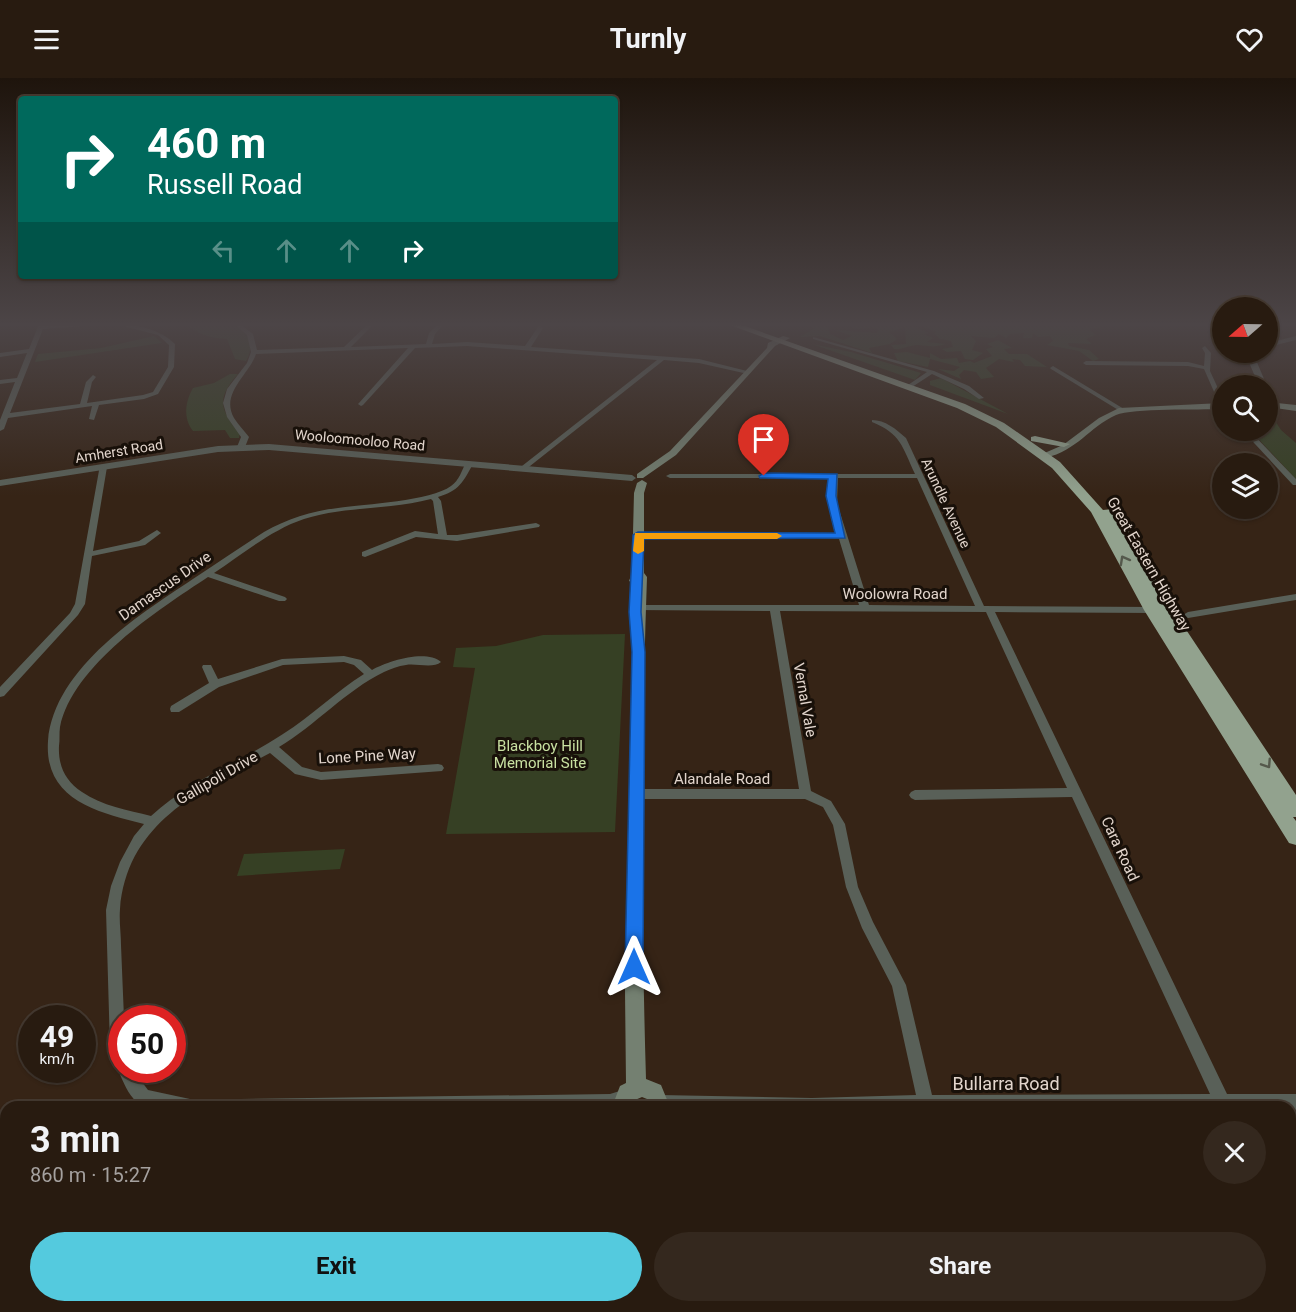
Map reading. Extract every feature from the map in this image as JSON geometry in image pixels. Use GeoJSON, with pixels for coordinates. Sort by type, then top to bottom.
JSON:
{"type":"FeatureCollection","features":[{"type":"Feature","properties":{"kind":"highway","name":"Great Eastern Highway"},"geometry":{"type":"LineString","coordinates":[[902,382],[986,411],[1051,448],[1081,478],[1110,514],[1157,608],[1296,837]]}},
{"type":"Feature","properties":{"kind":"highway","name":"Great Eastern Highway"},"geometry":{"type":"LineString","coordinates":[[1157,608],[1296,810]]}},
{"type":"Feature","properties":{"kind":"main road"},"geometry":{"type":"LineString","coordinates":[[642,1098],[645,1065],[635,1029],[638,794],[638,610],[635,577],[638,573],[637,480],[673,453],[739,382]]}},
{"type":"Feature","properties":{"kind":"main road"},"geometry":{"type":"LineString","coordinates":[[1051,448],[1110,413],[1122,410],[1212,406]]}},
{"type":"Feature","properties":{"kind":"main road"},"geometry":{"type":"LineString","coordinates":[[1278,407],[1296,408]]}},
{"type":"Feature","properties":{"kind":"street"},"geometry":{"type":"LineString","coordinates":[[0,429],[18,382]]}},
{"type":"Feature","properties":{"kind":"street"},"geometry":{"type":"LineString","coordinates":[[83,405],[89,382]]}},
{"type":"Feature","properties":{"kind":"street"},"geometry":{"type":"LineString","coordinates":[[5,416],[153,395],[162,382]]}},
{"type":"Feature","properties":{"kind":"street"},"geometry":{"type":"LineString","coordinates":[[236,382],[227,396],[230,417],[245,437],[241,447]]}},
{"type":"Feature","properties":{"kind":"street"},"geometry":{"type":"LineString","coordinates":[[361,404],[381,382]]}},
{"type":"Feature","properties":{"kind":"street"},"geometry":{"type":"LineString","coordinates":[[525,468],[633,382]]}},
{"type":"Feature","properties":{"kind":"street"},"geometry":{"type":"LineString","coordinates":[[912,385],[917,382]]}},
{"type":"Feature","properties":{"kind":"street"},"geometry":{"type":"LineString","coordinates":[[956,382],[967,386],[981,398]]}},
{"type":"Feature","properties":{"kind":"street"},"geometry":{"type":"LineString","coordinates":[[1075,382],[1122,410]]}},
{"type":"Feature","properties":{"kind":"street"},"geometry":{"type":"LineString","coordinates":[[92,419],[96,403]]}},
{"type":"Feature","properties":{"kind":"street","name":"Arundle Avenue"},"geometry":{"type":"LineString","coordinates":[[874,421],[889,427],[902,438],[918,476],[985,609]]}},
{"type":"Feature","properties":{"kind":"street"},"geometry":{"type":"LineString","coordinates":[[1256,441],[1296,483]]}},
{"type":"Feature","properties":{"kind":"street","name":"Wooloomooloo Road"},"geometry":{"type":"LineString","coordinates":[[241,447],[292,448],[637,480]]}},
{"type":"Feature","properties":{"kind":"street","name":"Amherst Road"},"geometry":{"type":"LineString","coordinates":[[1,483],[241,447]]}},
{"type":"Feature","properties":{"kind":"street","name":"Damascus Drive"},"geometry":{"type":"LineString","coordinates":[[153,821],[102,809],[75,793],[62,779],[54,762],[52,743],[56,725],[81,679],[114,641],[149,613],[277,528],[328,510],[433,496],[454,488],[469,464]]}},
{"type":"Feature","properties":{"kind":"street"},"geometry":{"type":"LineString","coordinates":[[0,693],[73,615],[83,590],[106,467]]}},
{"type":"Feature","properties":{"kind":"street"},"geometry":{"type":"LineString","coordinates":[[670,476],[918,476]]}},
{"type":"Feature","properties":{"kind":"street"},"geometry":{"type":"LineString","coordinates":[[834,476],[831,496],[865,609]]}},
{"type":"Feature","properties":{"kind":"street"},"geometry":{"type":"LineString","coordinates":[[433,496],[437,501],[443,536]]}},
{"type":"Feature","properties":{"kind":"street"},"geometry":{"type":"LineString","coordinates":[[365,554],[384,548],[407,536],[425,534],[457,538],[536,525]]}},
{"type":"Feature","properties":{"kind":"street"},"geometry":{"type":"LineString","coordinates":[[89,554],[142,543],[158,534]]}},
{"type":"Feature","properties":{"kind":"street"},"geometry":{"type":"LineString","coordinates":[[638,535],[842,536]]}},
{"type":"Feature","properties":{"kind":"street"},"geometry":{"type":"LineString","coordinates":[[208,574],[282,598]]}},
{"type":"Feature","properties":{"kind":"street"},"geometry":{"type":"LineString","coordinates":[[1188,615],[1296,597]]}},
{"type":"Feature","properties":{"kind":"street","name":"Woolowra Road"},"geometry":{"type":"LineString","coordinates":[[638,610],[1157,608]]}},
{"type":"Feature","properties":{"kind":"street","name":"Cara Road"},"geometry":{"type":"LineString","coordinates":[[985,609],[1075,792],[1222,1101]]}},
{"type":"Feature","properties":{"kind":"street","name":"Vernal Vale"},"geometry":{"type":"LineString","coordinates":[[775,610],[806,794]]}},
{"type":"Feature","properties":{"kind":"street"},"geometry":{"type":"LineString","coordinates":[[175,709],[215,684],[268,666],[297,660],[344,659],[357,662],[371,675]]}},
{"type":"Feature","properties":{"kind":"street","name":"Gallipoli Drive"},"geometry":{"type":"LineString","coordinates":[[117,1005],[114,933],[116,888],[133,852],[153,821],[199,785],[271,747],[371,675],[396,663],[414,660],[436,662]]}},
{"type":"Feature","properties":{"kind":"street"},"geometry":{"type":"LineString","coordinates":[[207,667],[215,684]]}},
{"type":"Feature","properties":{"kind":"street","name":"Lone Pine Way"},"geometry":{"type":"LineString","coordinates":[[271,747],[299,771],[321,776],[438,768]]}},
{"type":"Feature","properties":{"kind":"street"},"geometry":{"type":"LineString","coordinates":[[915,795],[1075,792]]}},
{"type":"Feature","properties":{"kind":"street","name":"Alandale Road"},"geometry":{"type":"LineString","coordinates":[[638,794],[806,794]]}},
{"type":"Feature","properties":{"kind":"street"},"geometry":{"type":"LineString","coordinates":[[806,794],[827,804],[838,824],[852,887],[867,924],[898,986],[926,1101]]}},
{"type":"Feature","properties":{"kind":"street"},"geometry":{"type":"LineString","coordinates":[[131,1083],[139,1101]]}},
{"type":"Feature","properties":{"kind":"street"},"geometry":{"type":"LineString","coordinates":[[618,1101],[642,1098]]}},
{"type":"Feature","properties":{"kind":"street","name":"Bullarra Road"},"geometry":{"type":"LineString","coordinates":[[642,1098],[668,1101]]}},
{"type":"Feature","properties":{"kind":"green space"},"geometry":{"type":"Polygon","coordinates":[[[232,382],[226,390],[223,404],[228,418],[240,433],[239,438],[230,438],[225,430],[193,431],[190,426],[186,410],[193,388],[232,382]]]}},
{"type":"Feature","properties":{"kind":"green space"},"geometry":{"type":"Polygon","coordinates":[[[930,382],[948,382],[1008,414],[930,385],[930,382]]]}},
{"type":"Feature","properties":{"kind":"green space"},"geometry":{"type":"Polygon","coordinates":[[[1278,425],[1296,443],[1296,479],[1278,460],[1278,453],[1272,453],[1260,441],[1278,441],[1278,425]]]}},
{"type":"Feature","properties":{"kind":"green space","name":"Blackboy Hill Memorial Site"},"geometry":{"type":"Polygon","coordinates":[[[625,634],[615,832],[446,834],[475,668],[453,667],[456,648],[496,646],[543,635],[625,634]]]}},
{"type":"Feature","properties":{"kind":"green space"},"geometry":{"type":"Polygon","coordinates":[[[345,849],[340,869],[237,876],[244,854],[345,849]]]}},
{"type":"Feature","properties":{"kind":"slow traffic"},"geometry":{"type":"LineString","coordinates":[[638,551],[638,535],[777,536]]}},
{"type":"Feature","properties":{"kind":"route"},"geometry":{"type":"LineString","coordinates":[[634,967],[639,652],[635,629],[635,577],[638,573],[638,535],[842,536],[831,496],[834,476],[764,476]]}}]}
